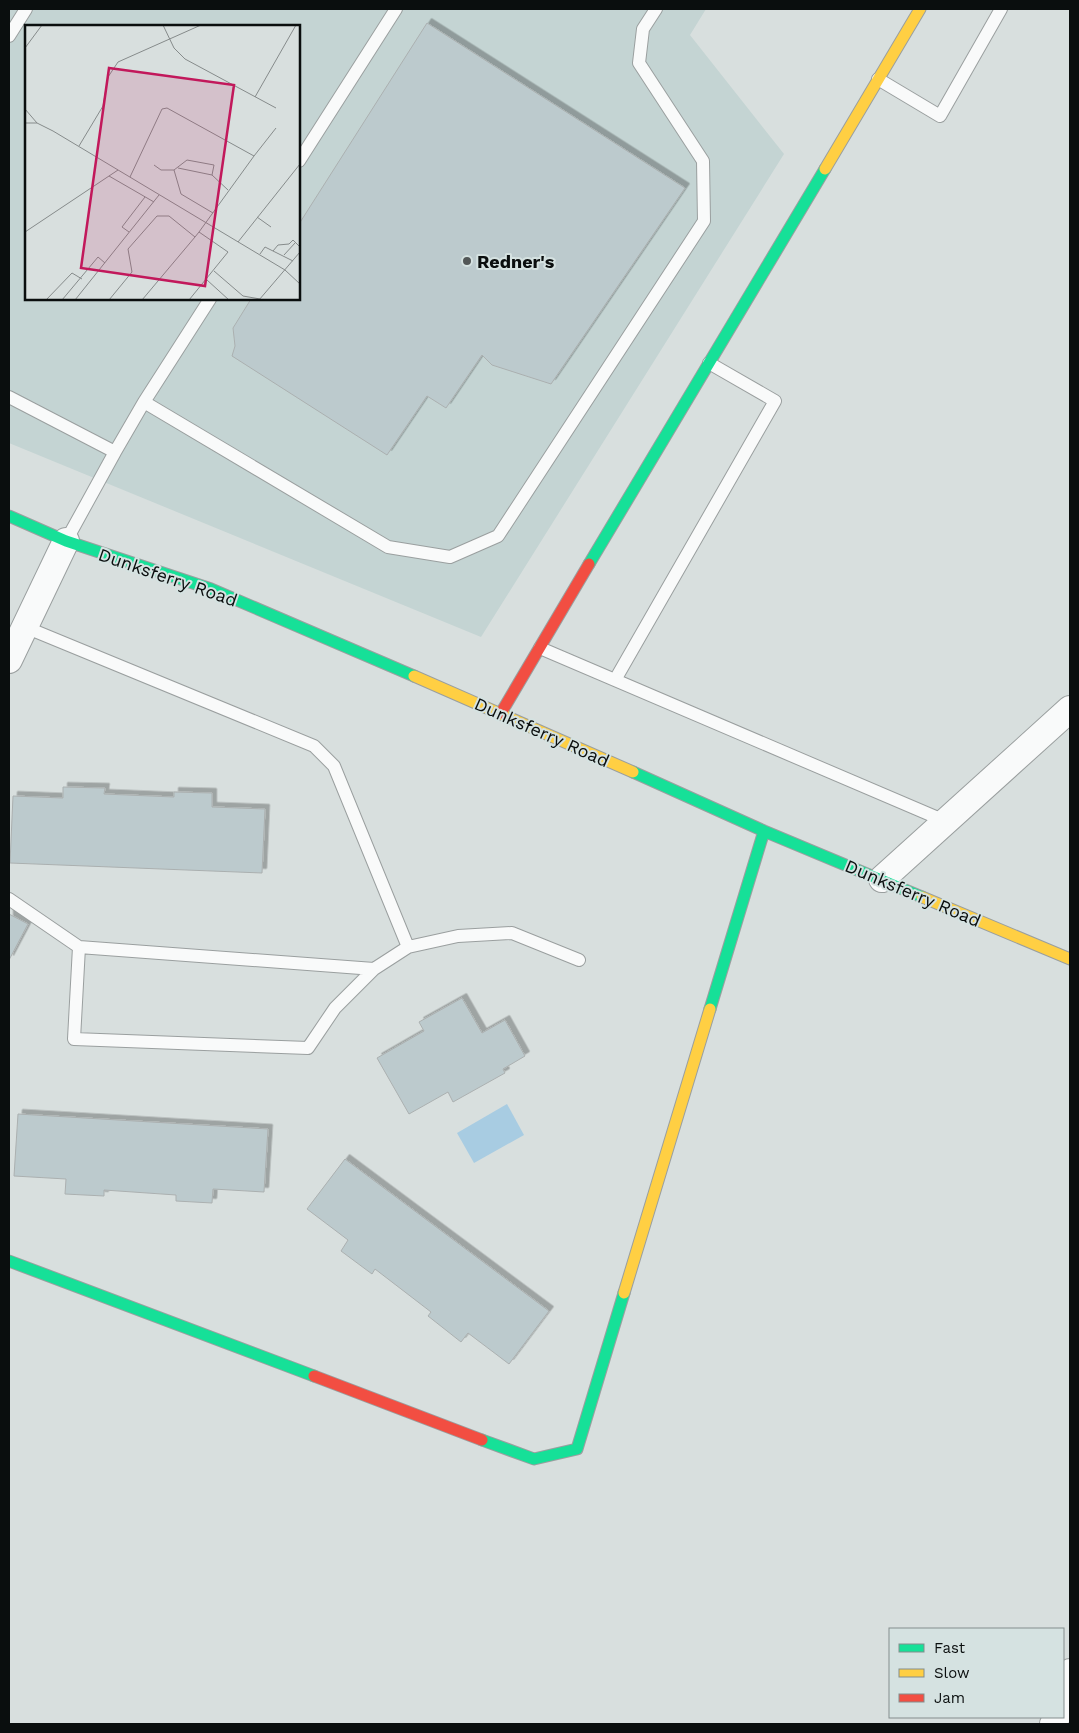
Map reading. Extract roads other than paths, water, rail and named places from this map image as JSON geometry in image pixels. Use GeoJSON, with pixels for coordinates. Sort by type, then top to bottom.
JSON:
{"type":"FeatureCollection","features":[{"type":"Feature","properties":{"kind":"street"},"geometry":{"type":"LineString","coordinates":[[501,713],[920,9]]}},
{"type":"Feature","properties":{"kind":"street","name":"Dunksferry Road"},"geometry":{"type":"LineString","coordinates":[[9,516],[66,541],[211,589],[501,713],[764,831],[1070,959]]}},
{"type":"Feature","properties":{"kind":"street"},"geometry":{"type":"LineString","coordinates":[[9,660],[66,541]]}},
{"type":"Feature","properties":{"kind":"street"},"geometry":{"type":"LineString","coordinates":[[882,879],[1070,709]]}},
{"type":"Feature","properties":{"kind":"street"},"geometry":{"type":"LineString","coordinates":[[9,1261],[534,1459],[577,1449],[764,831]]}},
{"type":"Feature","properties":{"kind":"street"},"geometry":{"type":"LineString","coordinates":[[1064,1699],[1070,1672]]}},
{"type":"Feature","properties":{"kind":"lane"},"geometry":{"type":"LineString","coordinates":[[9,36],[26,9]]}},
{"type":"Feature","properties":{"kind":"lane"},"geometry":{"type":"LineString","coordinates":[[300,159],[396,9]]}},
{"type":"Feature","properties":{"kind":"lane"},"geometry":{"type":"LineString","coordinates":[[144,402],[388,546],[450,557],[498,536],[704,220],[703,161],[639,63],[643,29],[656,9]]}},
{"type":"Feature","properties":{"kind":"lane"},"geometry":{"type":"LineString","coordinates":[[878,79],[940,116],[1001,9]]}},
{"type":"Feature","properties":{"kind":"lane"},"geometry":{"type":"LineString","coordinates":[[66,541],[144,402],[209,300]]}},
{"type":"Feature","properties":{"kind":"lane"},"geometry":{"type":"LineString","coordinates":[[615,680],[775,401],[709,363]]}},
{"type":"Feature","properties":{"kind":"lane"},"geometry":{"type":"LineString","coordinates":[[9,397],[115,452]]}},
{"type":"Feature","properties":{"kind":"lane"},"geometry":{"type":"LineString","coordinates":[[25,627],[314,746],[334,766],[408,947]]}},
{"type":"Feature","properties":{"kind":"lane"},"geometry":{"type":"LineString","coordinates":[[540,648],[945,821]]}},
{"type":"Feature","properties":{"kind":"lane"},"geometry":{"type":"LineString","coordinates":[[9,899],[80,946],[374,969]]}},
{"type":"Feature","properties":{"kind":"lane"},"geometry":{"type":"LineString","coordinates":[[80,946],[74,1038],[308,1048],[335,1008],[374,969],[408,947],[458,936],[512,933],[579,960]]}},
{"type":"Feature","properties":{"kind":"water"},"geometry":{"type":"Polygon","coordinates":[[[507,1104],[524,1135],[474,1163],[457,1133],[507,1104]]]}},
{"type":"Feature","properties":{"kind":"place","name":"Redner's"},"geometry":{"type":"Point","coordinates":[467,261]}}]}
